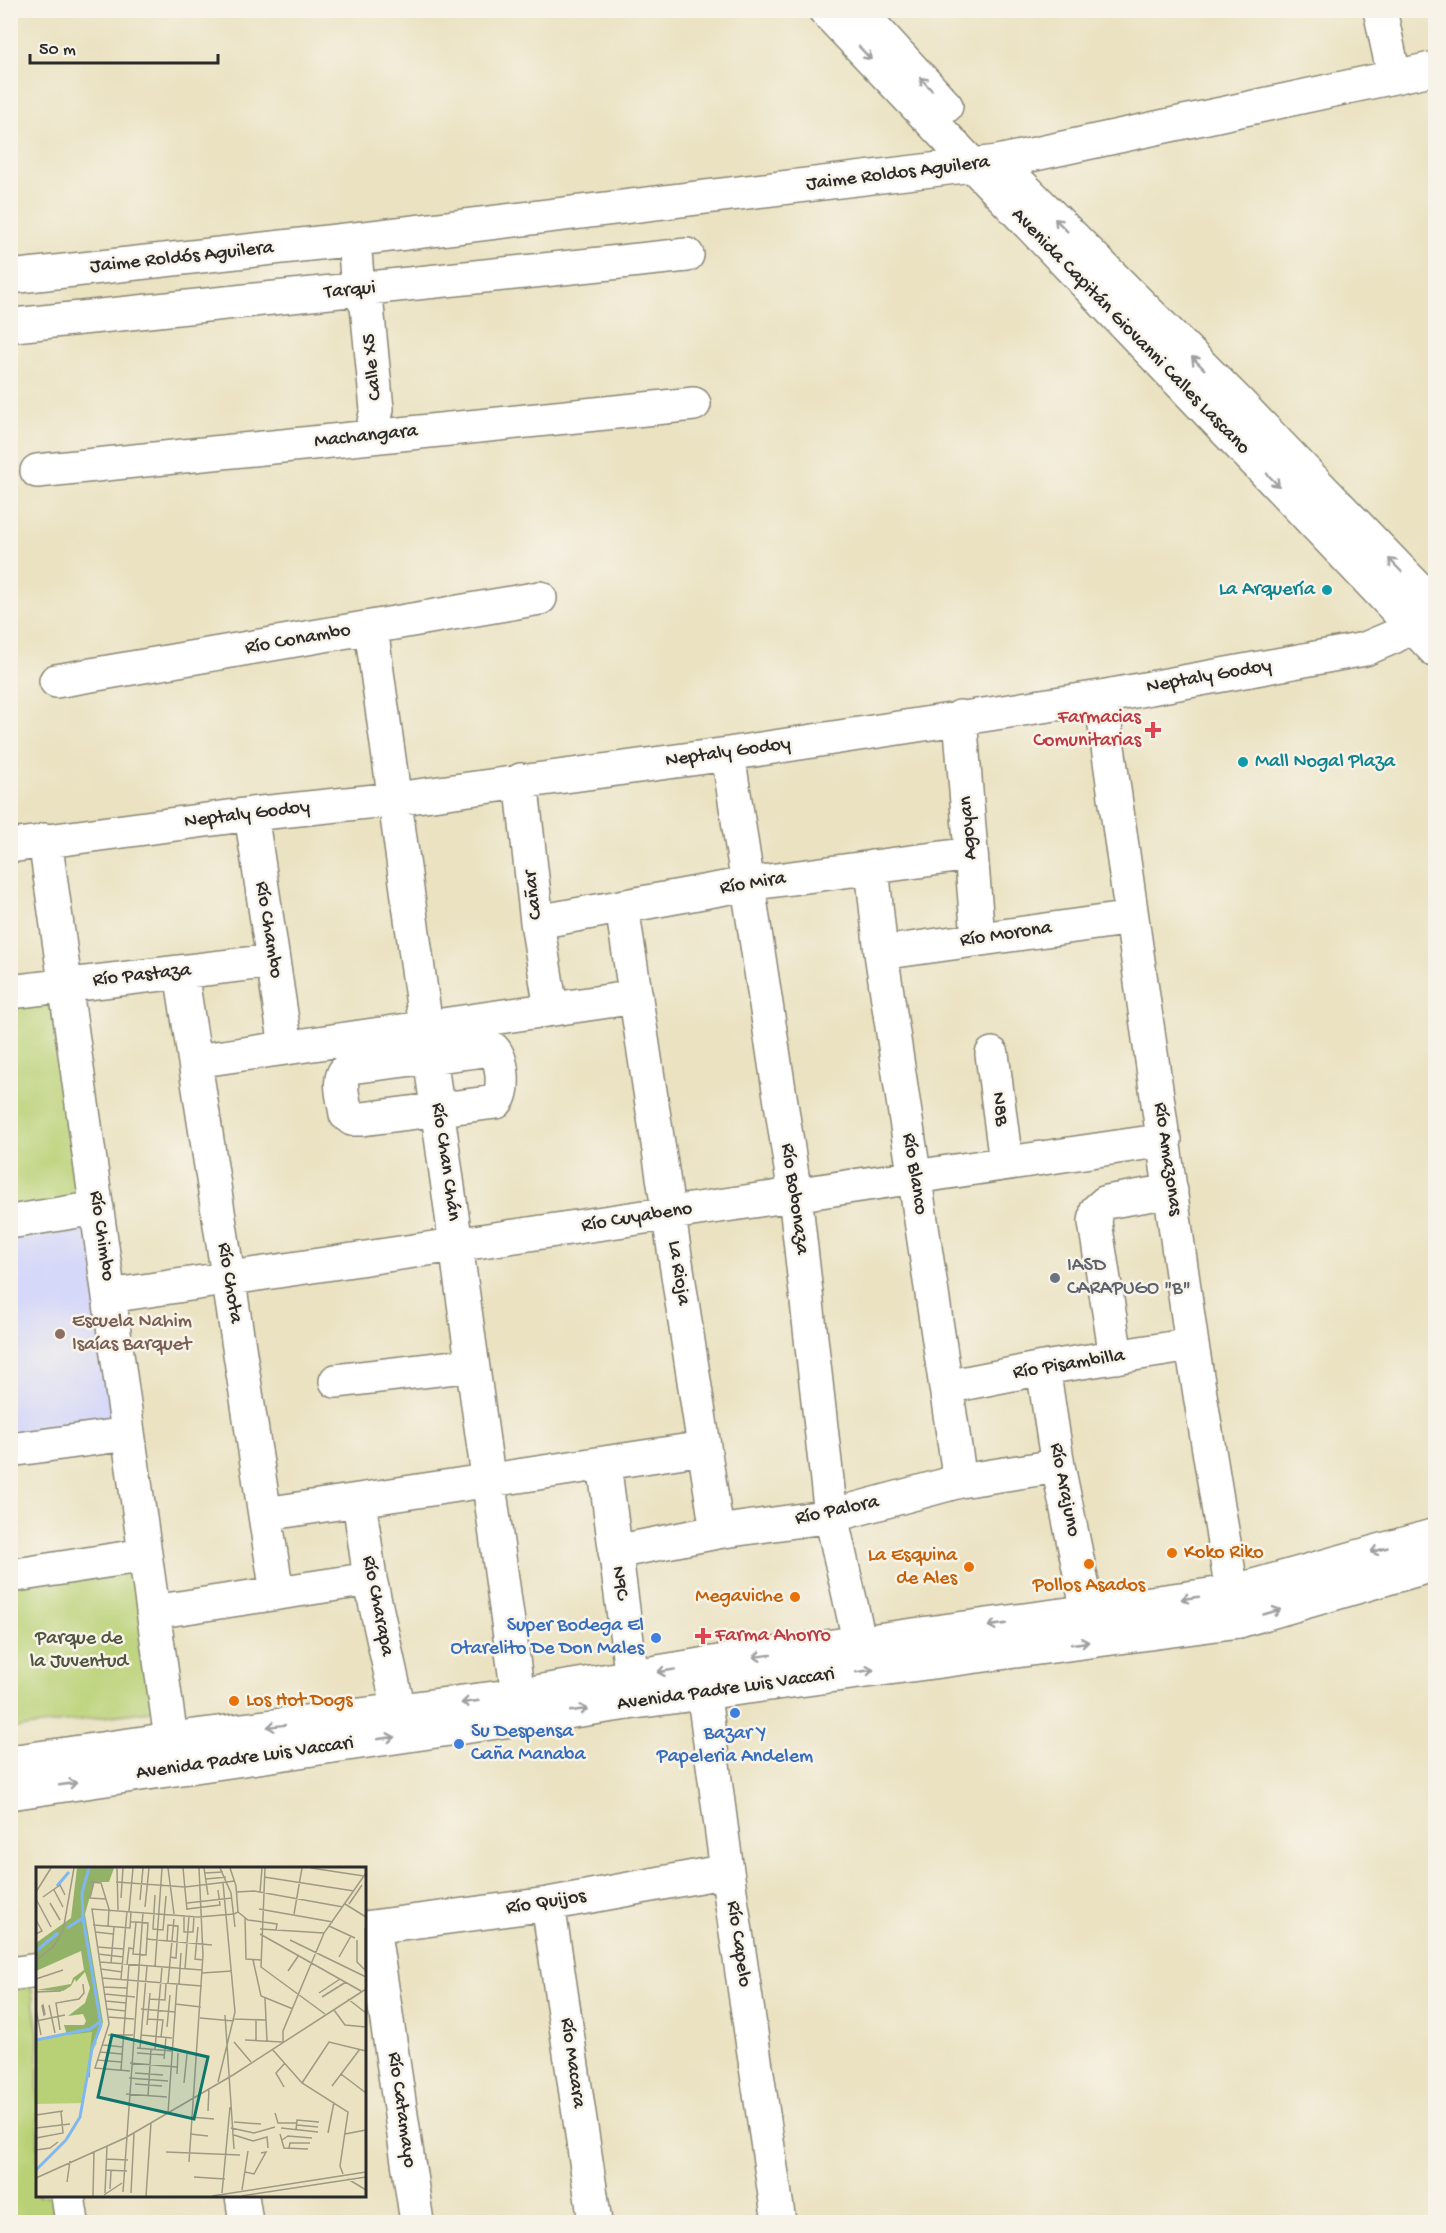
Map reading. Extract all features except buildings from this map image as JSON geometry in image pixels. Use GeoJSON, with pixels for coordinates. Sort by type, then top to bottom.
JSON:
{"type":"FeatureCollection","features":[{"type":"Feature","properties":{"kind":"street","name":"Avenida Capitán Giovanni Calles Lascano"},"geometry":{"type":"LineString","coordinates":[[825,10],[984,163],[1428,616],[1436,651]]}},
{"type":"Feature","properties":{"kind":"street","name":"Avenida Capitán Giovanni Calles Lascano"},"geometry":{"type":"LineString","coordinates":[[858,10],[984,163]]}},
{"type":"Feature","properties":{"kind":"street"},"geometry":{"type":"LineString","coordinates":[[1380,10],[1414,72]]}},
{"type":"Feature","properties":{"kind":"street"},"geometry":{"type":"LineString","coordinates":[[1403,10],[1414,72]]}},
{"type":"Feature","properties":{"kind":"street","name":"Jaime Roldos Aguilera"},"geometry":{"type":"LineString","coordinates":[[354,239],[984,163],[1414,72]]}},
{"type":"Feature","properties":{"kind":"street","name":"Jaime Roldós Aguilera"},"geometry":{"type":"LineString","coordinates":[[10,277],[354,239]]}},
{"type":"Feature","properties":{"kind":"street","name":"Calle X5"},"geometry":{"type":"LineString","coordinates":[[354,239],[358,290],[367,306],[377,410],[370,436]]}},
{"type":"Feature","properties":{"kind":"street","name":"Tarqui"},"geometry":{"type":"LineString","coordinates":[[14,325],[687,255]]}},
{"type":"Feature","properties":{"kind":"street","name":"Machangara"},"geometry":{"type":"LineString","coordinates":[[37,471],[694,404]]}},
{"type":"Feature","properties":{"kind":"street","name":"Río Conambo"},"geometry":{"type":"LineString","coordinates":[[56,681],[540,598]]}},
{"type":"Feature","properties":{"kind":"street","name":"Neptaly Godoy"},"geometry":{"type":"LineString","coordinates":[[10,846],[251,814],[395,799],[729,753],[1101,697],[1365,649],[1428,616]]}},
{"type":"Feature","properties":{"kind":"street","name":"Río Chan Chán"},"geometry":{"type":"LineString","coordinates":[[371,628],[518,1695]]}},
{"type":"Feature","properties":{"kind":"street","name":"Río Amazonas"},"geometry":{"type":"LineString","coordinates":[[1101,697],[1192,1345],[1236,1606]]}},
{"type":"Feature","properties":{"kind":"street","name":"Agoyan"},"geometry":{"type":"LineString","coordinates":[[960,717],[978,938]]}},
{"type":"Feature","properties":{"kind":"street","name":"Río Bobonaza"},"geometry":{"type":"LineString","coordinates":[[729,753],[795,1195],[831,1516],[860,1644]]}},
{"type":"Feature","properties":{"kind":"street","name":"Cañar"},"geometry":{"type":"LineString","coordinates":[[521,780],[537,922],[550,1009]]}},
{"type":"Feature","properties":{"kind":"street","name":"Río Chambo"},"geometry":{"type":"LineString","coordinates":[[251,814],[286,1047]]}},
{"type":"Feature","properties":{"kind":"street","name":"Río Chimbo"},"geometry":{"type":"LineString","coordinates":[[45,840],[171,1739]]}},
{"type":"Feature","properties":{"kind":"street","name":"Río Mira"},"geometry":{"type":"LineString","coordinates":[[537,922],[747,884],[971,854]]}},
{"type":"Feature","properties":{"kind":"street","name":"Río Blanco"},"geometry":{"type":"LineString","coordinates":[[872,867],[881,953],[960,1481]]}},
{"type":"Feature","properties":{"kind":"street","name":"La Rioja"},"geometry":{"type":"LineString","coordinates":[[622,907],[717,1532]]}},
{"type":"Feature","properties":{"kind":"street","name":"Río Morona"},"geometry":{"type":"LineString","coordinates":[[881,953],[1132,918]]}},
{"type":"Feature","properties":{"kind":"street","name":"Río Pastaza"},"geometry":{"type":"LineString","coordinates":[[10,992],[273,961]]}},
{"type":"Feature","properties":{"kind":"street","name":"Río Chota"},"geometry":{"type":"LineString","coordinates":[[181,972],[277,1593]]}},
{"type":"Feature","properties":{"kind":"street"},"geometry":{"type":"LineString","coordinates":[[195,1061],[286,1047],[428,1041],[493,1049],[499,1058],[503,1091],[496,1102],[352,1119],[346,1114],[341,1077],[343,1071],[350,1067],[428,1041],[550,1009],[636,997]]}},
{"type":"Feature","properties":{"kind":"street","name":"N8B"},"geometry":{"type":"LineString","coordinates":[[992,1054],[1006,1163]]}},
{"type":"Feature","properties":{"kind":"street","name":"Río Cuyabeno"},"geometry":{"type":"LineString","coordinates":[[109,1296],[1165,1140]]}},
{"type":"Feature","properties":{"kind":"street"},"geometry":{"type":"LineString","coordinates":[[1116,1357],[1095,1222],[1097,1210],[1106,1202],[1171,1191]]}},
{"type":"Feature","properties":{"kind":"street"},"geometry":{"type":"LineString","coordinates":[[10,1222],[97,1208]]}},
{"type":"Feature","properties":{"kind":"street","name":"Río Pisambilla"},"geometry":{"type":"LineString","coordinates":[[946,1387],[1043,1368],[1192,1345]]}},
{"type":"Feature","properties":{"kind":"street"},"geometry":{"type":"LineString","coordinates":[[336,1381],[472,1365]]}},
{"type":"Feature","properties":{"kind":"street","name":"Río Arajuno"},"geometry":{"type":"LineString","coordinates":[[1043,1368],[1058,1466],[1088,1612]]}},
{"type":"Feature","properties":{"kind":"street"},"geometry":{"type":"LineString","coordinates":[[10,1450],[128,1434]]}},
{"type":"Feature","properties":{"kind":"street"},"geometry":{"type":"LineString","coordinates":[[265,1514],[704,1449]]}},
{"type":"Feature","properties":{"kind":"street","name":"N9C"},"geometry":{"type":"LineString","coordinates":[[604,1463],[633,1690]]}},
{"type":"Feature","properties":{"kind":"street","name":"Río Palora"},"geometry":{"type":"LineString","coordinates":[[615,1552],[717,1532],[831,1516],[960,1481],[1058,1466]]}},
{"type":"Feature","properties":{"kind":"street","name":"Río Charapa"},"geometry":{"type":"LineString","coordinates":[[359,1500],[370,1579],[399,1711]]}},
{"type":"Feature","properties":{"kind":"street","name":"Avenida Padre Luis Vaccari"},"geometry":{"type":"LineString","coordinates":[[701,1679],[860,1644],[1088,1612],[1236,1606],[1436,1535]]}},
{"type":"Feature","properties":{"kind":"street"},"geometry":{"type":"LineString","coordinates":[[10,1576],[145,1555]]}},
{"type":"Feature","properties":{"kind":"street","name":"Avenida Padre Luis Vaccari"},"geometry":{"type":"LineString","coordinates":[[10,1793],[701,1679],[1236,1606],[1436,1564]]}},
{"type":"Feature","properties":{"kind":"street"},"geometry":{"type":"LineString","coordinates":[[153,1612],[370,1579]]}},
{"type":"Feature","properties":{"kind":"street","name":"Río Capelo"},"geometry":{"type":"LineString","coordinates":[[701,1679],[779,2223]]}},
{"type":"Feature","properties":{"kind":"street","name":"Avenida Padre Luis Vaccari"},"geometry":{"type":"LineString","coordinates":[[10,1762],[518,1695],[633,1690]]}},
{"type":"Feature","properties":{"kind":"street","name":"Río Quijos"},"geometry":{"type":"LineString","coordinates":[[369,1927],[548,1904],[727,1871]]}},
{"type":"Feature","properties":{"kind":"street","name":"Río Macara"},"geometry":{"type":"LineString","coordinates":[[548,1904],[595,2223]]}},
{"type":"Feature","properties":{"kind":"street","name":"Río Catamayo"},"geometry":{"type":"LineString","coordinates":[[369,1927],[417,2223]]}},
{"type":"Feature","properties":{"kind":"street"},"geometry":{"type":"LineString","coordinates":[[10,1974],[36,1971]]}},
{"type":"Feature","properties":{"kind":"street"},"geometry":{"type":"LineString","coordinates":[[68,2197],[72,2223]]}},
{"type":"Feature","properties":{"kind":"street"},"geometry":{"type":"LineString","coordinates":[[242,2197],[246,2223]]}},
{"type":"Feature","properties":{"kind":"shaded area","name":"Escuela Nahim Isaías Barquet"},"geometry":{"type":"Polygon","coordinates":[[[94,1224],[123,1431],[11,1446],[10,1237],[94,1224]]]}},
{"type":"Feature","properties":{"kind":"green space"},"geometry":{"type":"Polygon","coordinates":[[[59,988],[91,1199],[11,1214],[10,995],[59,988]]]}},
{"type":"Feature","properties":{"kind":"green space","name":"Parque de la Juventud"},"geometry":{"type":"Polygon","coordinates":[[[133,1548],[157,1710],[11,1729],[11,1568],[133,1548]]]}},
{"type":"Feature","properties":{"kind":"green space"},"geometry":{"type":"Polygon","coordinates":[[[31,1987],[36,2020],[36,2197],[61,2197],[65,2222],[11,2222],[10,1989],[31,1987]]]}},
{"type":"Feature","properties":{"kind":"place","name":"La Arquería"},"geometry":{"type":"Point","coordinates":[1327,590]}},
{"type":"Feature","properties":{"kind":"place","name":"Farmacias Comunitarias"},"geometry":{"type":"Point","coordinates":[1153,730]}},
{"type":"Feature","properties":{"kind":"place","name":"Mall Nogal Plaza"},"geometry":{"type":"Point","coordinates":[1243,762]}},
{"type":"Feature","properties":{"kind":"place","name":"IASD CARAPUGO \"B\""},"geometry":{"type":"Point","coordinates":[1055,1278]}},
{"type":"Feature","properties":{"kind":"place","name":"Escuela Nahim Isaías Barquet"},"geometry":{"type":"Point","coordinates":[60,1334]}},
{"type":"Feature","properties":{"kind":"place","name":"Koko Riko"},"geometry":{"type":"Point","coordinates":[1172,1553]}},
{"type":"Feature","properties":{"kind":"place","name":"Pollos Asados"},"geometry":{"type":"Point","coordinates":[1089,1564]}},
{"type":"Feature","properties":{"kind":"place","name":"La Esquina de Ales"},"geometry":{"type":"Point","coordinates":[969,1567]}},
{"type":"Feature","properties":{"kind":"place","name":"Megaviche"},"geometry":{"type":"Point","coordinates":[795,1597]}},
{"type":"Feature","properties":{"kind":"place","name":"Farma Ahorro"},"geometry":{"type":"Point","coordinates":[703,1636]}},
{"type":"Feature","properties":{"kind":"place","name":"Super Bodega El Otarelito De Don Males"},"geometry":{"type":"Point","coordinates":[656,1638]}},
{"type":"Feature","properties":{"kind":"place","name":"Los Hot Dogs"},"geometry":{"type":"Point","coordinates":[234,1701]}},
{"type":"Feature","properties":{"kind":"place","name":"Bazar Y Papeleria Andelem"},"geometry":{"type":"Point","coordinates":[735,1713]}},
{"type":"Feature","properties":{"kind":"place","name":"Su Despensa Caña Manaba"},"geometry":{"type":"Point","coordinates":[459,1744]}}]}
